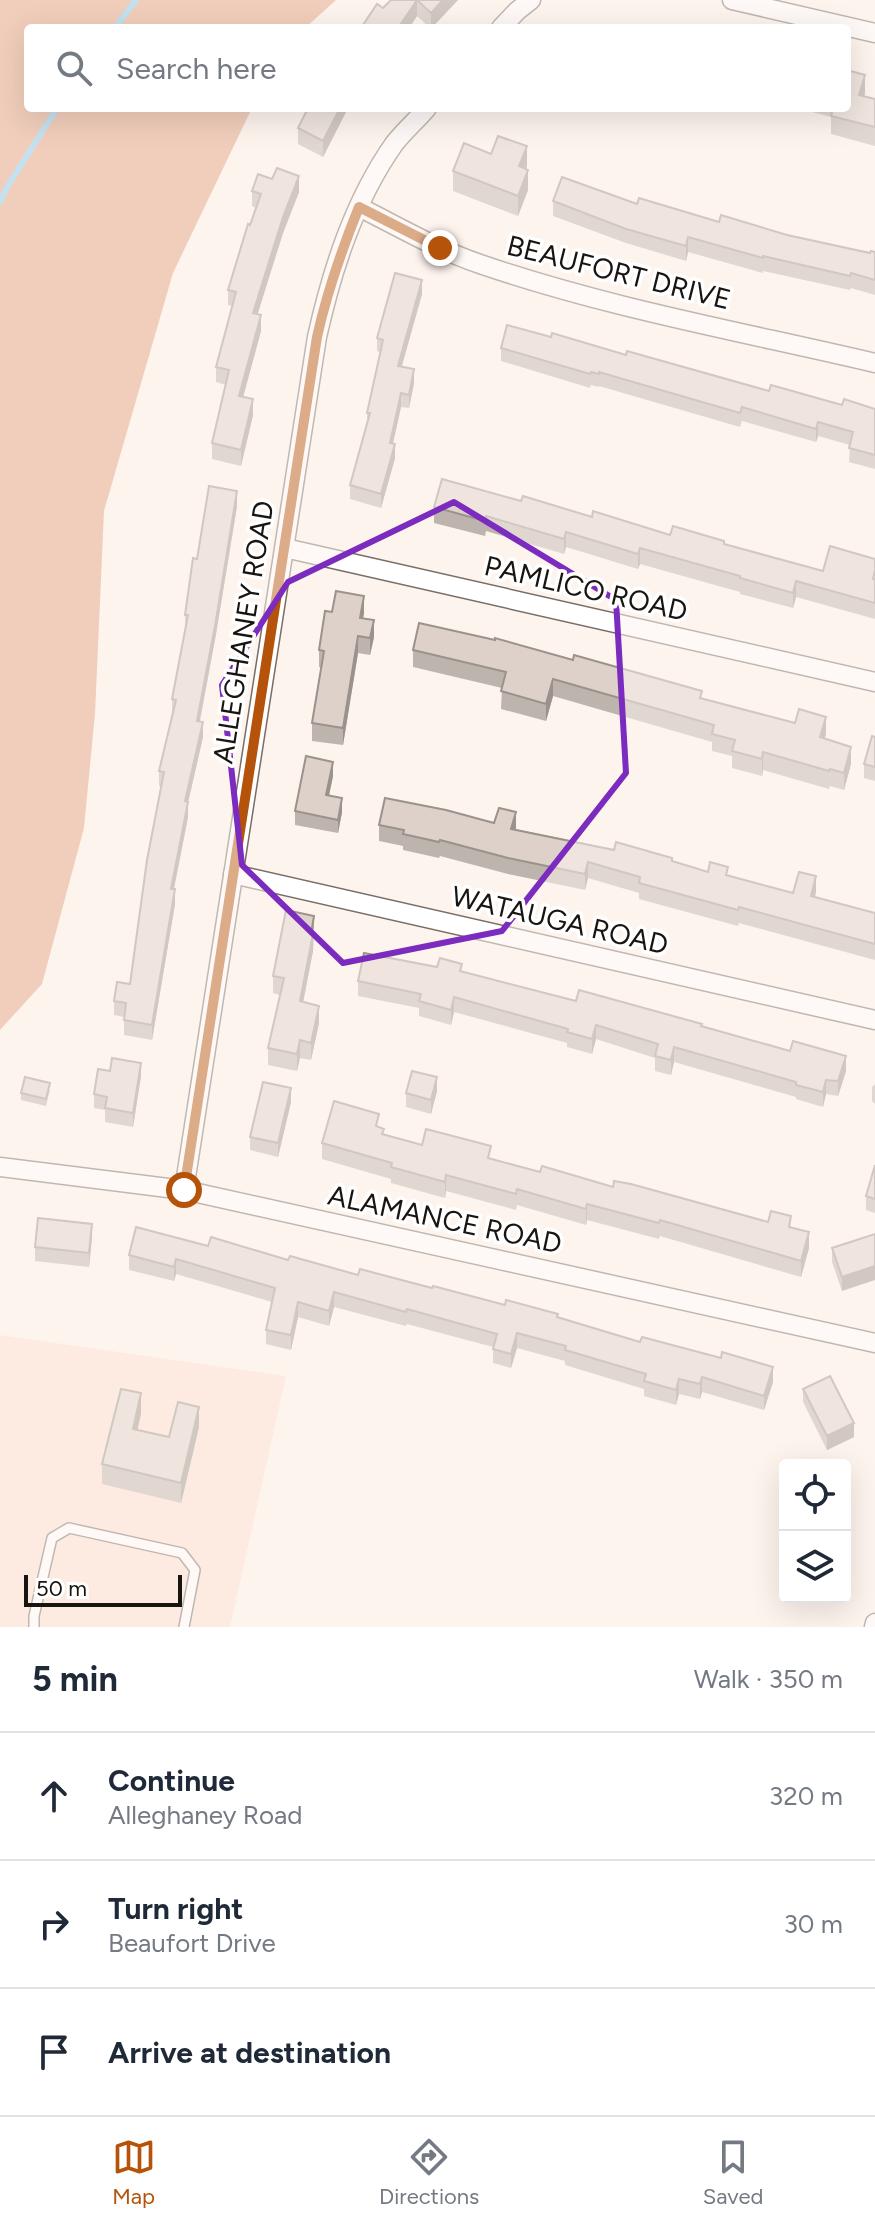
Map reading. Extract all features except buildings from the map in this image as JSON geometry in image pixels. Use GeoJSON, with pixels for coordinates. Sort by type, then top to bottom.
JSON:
{"type":"FeatureCollection","features":[{"type":"Feature","properties":{"kind":"street"},"geometry":{"type":"LineString","coordinates":[[505,24],[531,0]]}},
{"type":"Feature","properties":{"kind":"street"},"geometry":{"type":"LineString","coordinates":[[732,0],[836,24]]}},
{"type":"Feature","properties":{"kind":"street"},"geometry":{"type":"LineString","coordinates":[[851,27],[875,33]]}},
{"type":"Feature","properties":{"kind":"street","name":"ALLEGHANEY ROAD"},"geometry":{"type":"LineString","coordinates":[[184,1190],[319,326],[341,250],[359,207],[396,143],[423,112]]}},
{"type":"Feature","properties":{"kind":"street","name":"BEAUFORT DRIVE"},"geometry":{"type":"LineString","coordinates":[[359,207],[478,264],[596,298],[875,363]]}},
{"type":"Feature","properties":{"kind":"street","name":"PAMLICO ROAD"},"geometry":{"type":"LineString","coordinates":[[285,548],[875,682]]}},
{"type":"Feature","properties":{"kind":"street","name":"WATAUGA ROAD"},"geometry":{"type":"LineString","coordinates":[[233,874],[875,1020]]}},
{"type":"Feature","properties":{"kind":"street","name":"ALAMANCE ROAD"},"geometry":{"type":"LineString","coordinates":[[0,1167],[184,1190],[875,1343]]}},
{"type":"Feature","properties":{"kind":"lane"},"geometry":{"type":"LineString","coordinates":[[34,1627],[52,1538],[69,1528],[182,1553],[195,1570],[184,1627]]}},
{"type":"Feature","properties":{"kind":"highlighted area"},"geometry":{"type":"Polygon","coordinates":[[[454,502],[616,600],[626,773],[502,931],[343,963],[242,865],[222,685],[288,582],[454,502]]]}},
{"type":"Feature","properties":{"kind":"shaded area"},"geometry":{"type":"Polygon","coordinates":[[[0,0],[336,0],[309,24],[24,24],[24,112],[250,112],[173,273],[104,511],[95,714],[84,828],[42,984],[0,1030],[0,0]]]}},
{"type":"Feature","properties":{"kind":"shaded area"},"geometry":{"type":"Polygon","coordinates":[[[0,1335],[286,1376],[230,1627],[0,1627],[0,1335]]]}},
{"type":"Feature","properties":{"kind":"waterway"},"geometry":{"type":"LineString","coordinates":[[118,24],[136,0]]}},
{"type":"Feature","properties":{"kind":"waterway"},"geometry":{"type":"LineString","coordinates":[[0,202],[54,112]]}},
{"type":"Feature","properties":{"kind":"route"},"geometry":{"type":"LineString","coordinates":[[184,1190],[324,304],[359,207],[440,248]]}}]}
